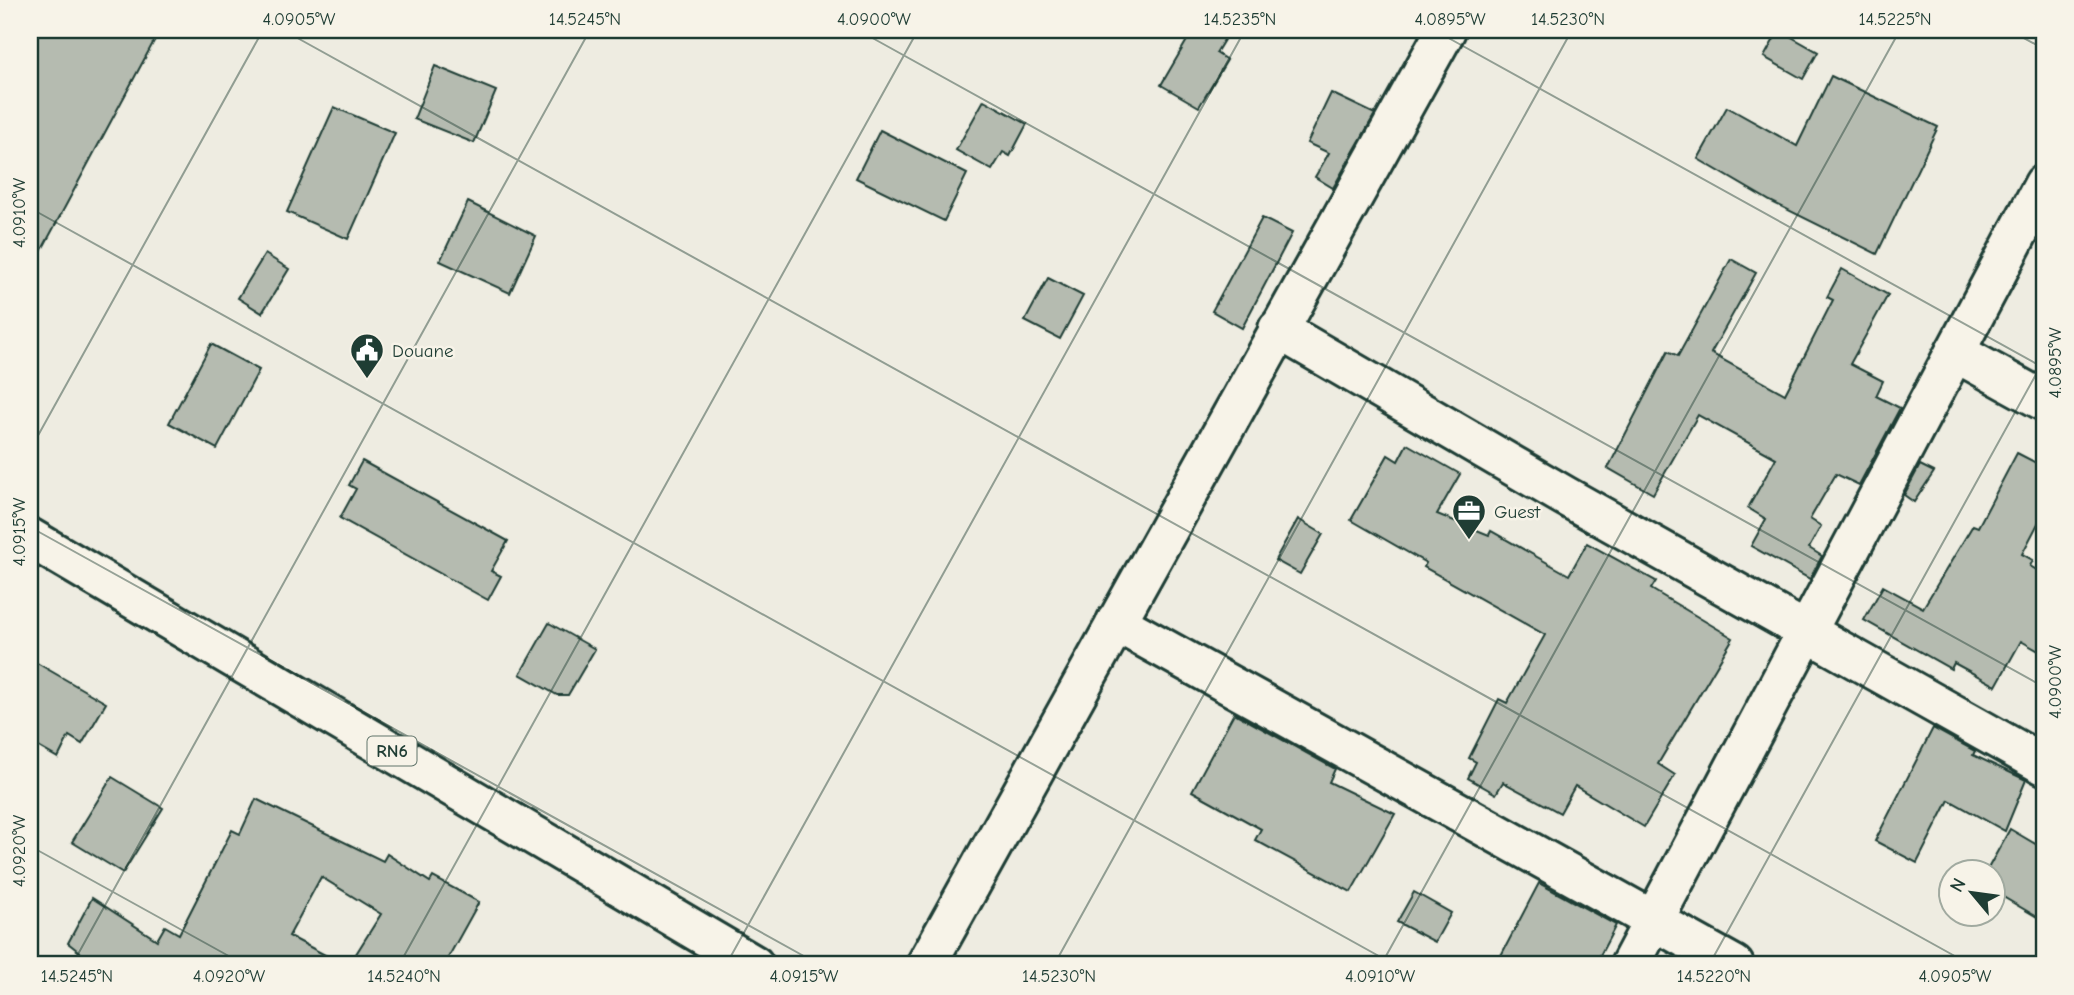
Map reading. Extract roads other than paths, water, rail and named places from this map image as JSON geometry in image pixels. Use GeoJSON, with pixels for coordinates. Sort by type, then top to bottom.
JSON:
{"type":"FeatureCollection","features":[{"type":"Feature","properties":{"kind":"street"},"geometry":{"type":"LineString","coordinates":[[926,965],[1446,30]]}},
{"type":"Feature","properties":{"kind":"street"},"geometry":{"type":"LineString","coordinates":[[1630,965],[2044,184]]}},
{"type":"Feature","properties":{"kind":"street"},"geometry":{"type":"LineString","coordinates":[[1278,329],[1565,496],[2044,765]]}},
{"type":"Feature","properties":{"kind":"street"},"geometry":{"type":"LineString","coordinates":[[1955,352],[2044,401]]}},
{"type":"Feature","properties":{"kind":"street","name":"RN6"},"geometry":{"type":"LineString","coordinates":[[30,538],[754,965]]}},
{"type":"Feature","properties":{"kind":"street"},"geometry":{"type":"LineString","coordinates":[[1116,622],[1734,965]]}},
{"type":"Feature","properties":{"kind":"place","name":"Douane"},"geometry":{"type":"Point","coordinates":[367,380]}},
{"type":"Feature","properties":{"kind":"place","name":"Guest"},"geometry":{"type":"Point","coordinates":[1469,541]}}]}
